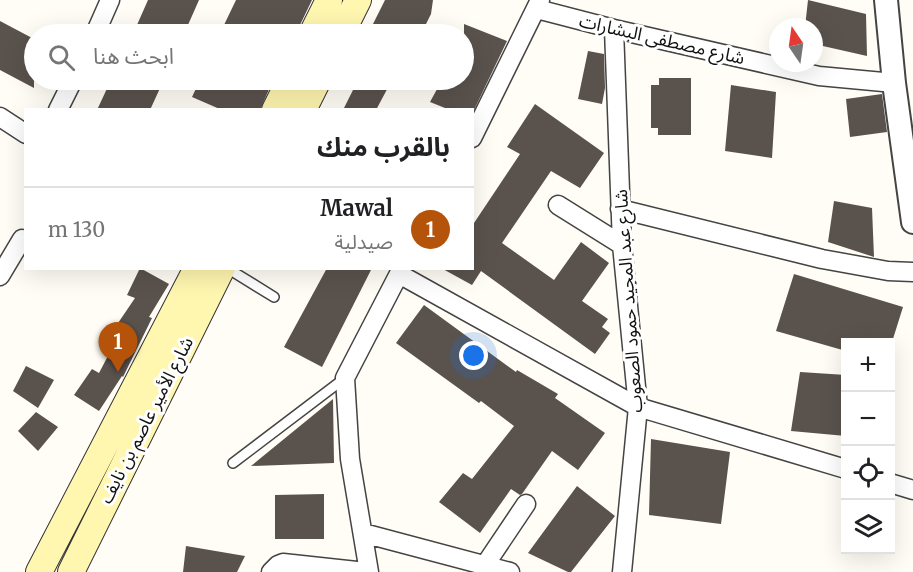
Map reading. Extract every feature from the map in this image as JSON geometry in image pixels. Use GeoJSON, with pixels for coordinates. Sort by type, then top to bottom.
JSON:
{"type":"FeatureCollection","features":[{"type":"Feature","properties":{"kind":"main road"},"geometry":{"type":"LineString","coordinates":[[317,24],[329,0]]}},
{"type":"Feature","properties":{"kind":"main road"},"geometry":{"type":"LineString","coordinates":[[345,24],[358,0]]}},
{"type":"Feature","properties":{"kind":"main road"},"geometry":{"type":"LineString","coordinates":[[276,108],[285,90]]}},
{"type":"Feature","properties":{"kind":"main road"},"geometry":{"type":"LineString","coordinates":[[304,108],[313,90]]}},
{"type":"Feature","properties":{"kind":"main road","name":"شارع الأمير عاصم بن نايف"},"geometry":{"type":"LineString","coordinates":[[39,572],[195,270]]}},
{"type":"Feature","properties":{"kind":"main road","name":"شارع الأمير عاصم بن نايف"},"geometry":{"type":"LineString","coordinates":[[70,572],[221,270]]}},
{"type":"Feature","properties":{"kind":"street"},"geometry":{"type":"LineString","coordinates":[[99,24],[110,0]]}},
{"type":"Feature","properties":{"kind":"street"},"geometry":{"type":"LineString","coordinates":[[886,0],[894,83],[913,222]]}},
{"type":"Feature","properties":{"kind":"street"},"geometry":{"type":"LineString","coordinates":[[474,134],[538,4]]}},
{"type":"Feature","properties":{"kind":"street","name":"شارع مصطفى البشارات"},"geometry":{"type":"LineString","coordinates":[[538,4],[614,29],[819,76],[894,83]]}},
{"type":"Feature","properties":{"kind":"street","name":"شارع عبد المجيد حمود الصعوب"},"geometry":{"type":"LineString","coordinates":[[614,29],[622,244],[638,407],[622,572]]}},
{"type":"Feature","properties":{"kind":"street"},"geometry":{"type":"LineString","coordinates":[[59,108],[68,90]]}},
{"type":"Feature","properties":{"kind":"street"},"geometry":{"type":"LineString","coordinates":[[0,117],[24,133]]}},
{"type":"Feature","properties":{"kind":"street"},"geometry":{"type":"LineString","coordinates":[[558,205],[622,244]]}},
{"type":"Feature","properties":{"kind":"street"},"geometry":{"type":"LineString","coordinates":[[620,209],[822,259],[888,271],[913,272]]}},
{"type":"Feature","properties":{"kind":"street"},"geometry":{"type":"LineString","coordinates":[[0,276],[22,239]]}},
{"type":"Feature","properties":{"kind":"street"},"geometry":{"type":"LineString","coordinates":[[271,572],[283,563],[368,572],[350,459],[345,378],[401,271],[638,407],[841,468]]}},
{"type":"Feature","properties":{"kind":"street"},"geometry":{"type":"LineString","coordinates":[[895,484],[913,490]]}},
{"type":"Feature","properties":{"kind":"street"},"geometry":{"type":"LineString","coordinates":[[485,565],[526,504]]}},
{"type":"Feature","properties":{"kind":"street"},"geometry":{"type":"LineString","coordinates":[[363,533],[510,572]]}},
{"type":"Feature","properties":{"kind":"lane"},"geometry":{"type":"LineString","coordinates":[[230,270],[274,297]]}},
{"type":"Feature","properties":{"kind":"lane"},"geometry":{"type":"LineString","coordinates":[[233,463],[345,378]]}},
{"type":"Feature","properties":{"kind":"building"},"geometry":{"type":"Polygon","coordinates":[[[148,0],[199,0],[188,24],[137,24],[148,0]]]}},
{"type":"Feature","properties":{"kind":"building"},"geometry":{"type":"Polygon","coordinates":[[[236,0],[312,0],[300,24],[224,24],[236,0]]]}},
{"type":"Feature","properties":{"kind":"building"},"geometry":{"type":"Polygon","coordinates":[[[385,0],[433,0],[431,14],[426,24],[373,24],[385,0]]]}},
{"type":"Feature","properties":{"kind":"building"},"geometry":{"type":"Polygon","coordinates":[[[808,0],[866,14],[867,56],[823,46],[823,18],[806,18],[808,0]]]}},
{"type":"Feature","properties":{"kind":"building"},"geometry":{"type":"Polygon","coordinates":[[[0,21],[24,34],[24,83],[0,70],[0,21]]]}},
{"type":"Feature","properties":{"kind":"building"},"geometry":{"type":"Polygon","coordinates":[[[474,28],[507,41],[474,110],[474,108],[445,108],[430,102],[437,90],[474,90],[474,28]]]}},
{"type":"Feature","properties":{"kind":"building"},"geometry":{"type":"Polygon","coordinates":[[[588,51],[604,54],[605,88],[602,104],[578,99],[588,51]]]}},
{"type":"Feature","properties":{"kind":"building"},"geometry":{"type":"Polygon","coordinates":[[[659,78],[691,78],[691,135],[658,135],[658,128],[651,128],[651,85],[659,85],[659,78]]]}},
{"type":"Feature","properties":{"kind":"building"},"geometry":{"type":"Polygon","coordinates":[[[731,85],[776,92],[772,158],[725,151],[731,85]]]}},
{"type":"Feature","properties":{"kind":"building"},"geometry":{"type":"Polygon","coordinates":[[[106,90],[159,90],[151,108],[98,108],[106,90]]]}},
{"type":"Feature","properties":{"kind":"building"},"geometry":{"type":"Polygon","coordinates":[[[195,90],[269,90],[261,108],[217,108],[192,97],[195,90]]]}},
{"type":"Feature","properties":{"kind":"building"},"geometry":{"type":"Polygon","coordinates":[[[353,90],[387,90],[377,108],[344,108],[353,90]]]}},
{"type":"Feature","properties":{"kind":"building"},"geometry":{"type":"Polygon","coordinates":[[[882,94],[887,132],[850,137],[846,99],[882,94]]]}},
{"type":"Feature","properties":{"kind":"building"},"geometry":{"type":"Polygon","coordinates":[[[535,104],[604,153],[580,188],[551,171],[502,243],[554,280],[581,242],[609,263],[582,301],[608,319],[602,327],[610,333],[595,354],[481,271],[472,285],[445,270],[474,270],[474,223],[520,154],[507,147],[535,104]]]}},
{"type":"Feature","properties":{"kind":"building"},"geometry":{"type":"Polygon","coordinates":[[[834,201],[872,208],[874,257],[828,242],[834,201]]]}},
{"type":"Feature","properties":{"kind":"building"},"geometry":{"type":"Polygon","coordinates":[[[139,270],[144,270],[169,284],[149,317],[152,318],[123,377],[99,411],[74,395],[92,369],[99,373],[120,333],[114,329],[135,298],[127,295],[139,270]]]}},
{"type":"Feature","properties":{"kind":"building"},"geometry":{"type":"Polygon","coordinates":[[[326,270],[371,270],[322,367],[284,347],[326,270]]]}},
{"type":"Feature","properties":{"kind":"building"},"geometry":{"type":"Polygon","coordinates":[[[794,274],[903,307],[893,338],[841,338],[841,350],[776,331],[794,274]]]}},
{"type":"Feature","properties":{"kind":"building"},"geometry":{"type":"Polygon","coordinates":[[[424,305],[516,372],[517,370],[558,394],[555,398],[605,433],[578,470],[552,451],[522,494],[511,489],[480,533],[439,502],[463,473],[472,479],[514,426],[396,343],[424,305]]]}},
{"type":"Feature","properties":{"kind":"building"},"geometry":{"type":"Polygon","coordinates":[[[26,366],[54,380],[38,408],[13,391],[26,366]]]}},
{"type":"Feature","properties":{"kind":"building"},"geometry":{"type":"Polygon","coordinates":[[[800,372],[841,375],[841,436],[791,431],[800,372]]]}},
{"type":"Feature","properties":{"kind":"building"},"geometry":{"type":"Polygon","coordinates":[[[333,399],[334,463],[251,466],[333,399]]]}},
{"type":"Feature","properties":{"kind":"building"},"geometry":{"type":"Polygon","coordinates":[[[36,412],[58,427],[38,451],[18,431],[36,412]]]}},
{"type":"Feature","properties":{"kind":"building"},"geometry":{"type":"Polygon","coordinates":[[[651,439],[730,452],[721,524],[649,515],[651,439]]]}},
{"type":"Feature","properties":{"kind":"building"},"geometry":{"type":"Polygon","coordinates":[[[577,486],[615,516],[571,572],[568,572],[528,553],[577,486]]]}},
{"type":"Feature","properties":{"kind":"building"},"geometry":{"type":"Polygon","coordinates":[[[324,494],[324,539],[275,539],[275,495],[324,494]]]}},
{"type":"Feature","properties":{"kind":"building"},"geometry":{"type":"Polygon","coordinates":[[[186,546],[245,556],[237,572],[183,572],[186,546]]]}},
{"type":"Feature","properties":{"kind":"place","name":"Mawal"},"geometry":{"type":"Point","coordinates":[118,372]}}]}
